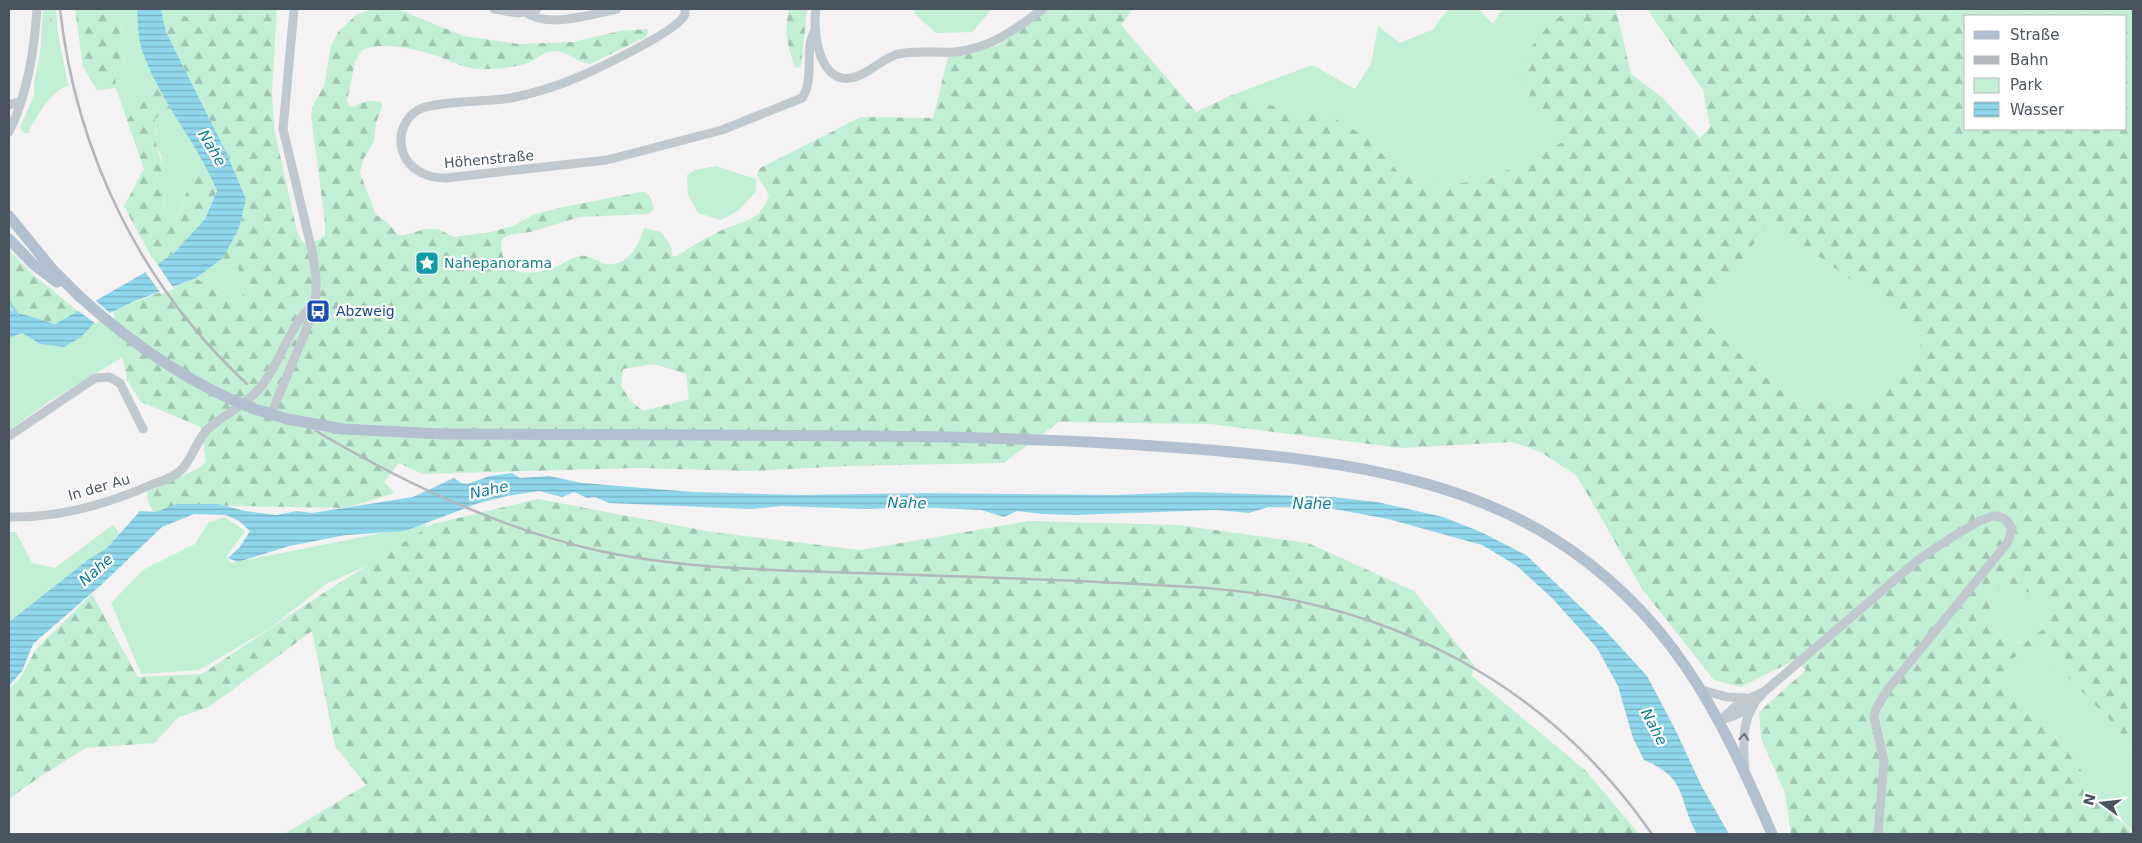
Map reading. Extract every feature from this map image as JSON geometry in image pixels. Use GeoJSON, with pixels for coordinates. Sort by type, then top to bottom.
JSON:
{"type":"FeatureCollection","features":[{"type":"Feature","properties":{"kind":"main road"},"geometry":{"type":"LineString","coordinates":[[9,216],[52,270],[79,296],[128,337],[165,364],[211,391],[252,408],[287,419],[343,429],[390,433],[977,438],[1123,444],[1229,452],[1309,461],[1393,476],[1430,485],[1480,502],[1531,526],[1571,550],[1611,582],[1644,614],[1667,640],[1702,690],[1720,720],[1772,834]]}},
{"type":"Feature","properties":{"kind":"main road"},"geometry":{"type":"LineString","coordinates":[[9,239],[40,269],[79,296]]}},
{"type":"Feature","properties":{"kind":"street"},"geometry":{"type":"LineString","coordinates":[[9,132],[21,101],[35,44],[37,9]]}},
{"type":"Feature","properties":{"kind":"street"},"geometry":{"type":"LineString","coordinates":[[271,414],[305,333],[314,304],[315,268],[283,129],[294,9]]}},
{"type":"Feature","properties":{"kind":"street"},"geometry":{"type":"LineString","coordinates":[[494,9],[509,12],[525,12],[537,9]]}},
{"type":"Feature","properties":{"kind":"street"},"geometry":{"type":"LineString","coordinates":[[525,12],[535,17],[566,19],[618,9]]}},
{"type":"Feature","properties":{"kind":"street","name":"Höhenstraße"},"geometry":{"type":"LineString","coordinates":[[685,9],[684,17],[651,40],[607,64],[566,82],[511,98],[436,105],[418,109],[412,114],[402,129],[400,138],[404,155],[416,170],[436,178],[607,160],[722,130],[802,98],[807,85],[810,42],[814,32]]}},
{"type":"Feature","properties":{"kind":"street"},"geometry":{"type":"LineString","coordinates":[[816,9],[814,32],[824,64],[837,76],[850,78],[878,66],[889,57],[898,54],[954,52],[991,44],[1043,9]]}},
{"type":"Feature","properties":{"kind":"street"},"geometry":{"type":"LineString","coordinates":[[9,105],[21,101]]}},
{"type":"Feature","properties":{"kind":"street","name":"In der Au"},"geometry":{"type":"LineString","coordinates":[[9,517],[76,510],[112,501],[173,476],[183,468],[198,441],[210,427],[247,400],[262,385],[277,363],[301,318],[314,304]]}},
{"type":"Feature","properties":{"kind":"street"},"geometry":{"type":"LineString","coordinates":[[9,436],[95,378],[109,377],[120,383],[143,429]]}},
{"type":"Feature","properties":{"kind":"street"},"geometry":{"type":"LineString","coordinates":[[1720,720],[1765,691],[1907,569],[1942,543],[1990,516],[1996,516],[2007,521],[2012,529],[2008,542],[1888,689],[1876,710],[1874,717],[1884,761],[1878,834]]}},
{"type":"Feature","properties":{"kind":"street"},"geometry":{"type":"LineString","coordinates":[[1702,690],[1751,701]]}},
{"type":"Feature","properties":{"kind":"street"},"geometry":{"type":"LineString","coordinates":[[1745,773],[1744,733],[1751,701]]}},
{"type":"Feature","properties":{"kind":"green space"},"geometry":{"type":"Polygon","coordinates":[[[43,9],[48,9],[51,25],[58,33],[68,86],[62,88],[50,98],[28,133],[24,133],[20,128],[34,95],[34,83],[40,53],[43,9]]]}},
{"type":"Feature","properties":{"kind":"green space"},"geometry":{"type":"Polygon","coordinates":[[[48,9],[56,9],[58,33],[51,25],[48,9]]]}},
{"type":"Feature","properties":{"kind":"green space"},"geometry":{"type":"Polygon","coordinates":[[[75,9],[120,9],[124,62],[115,73],[116,88],[97,90],[83,67],[75,9]]]}},
{"type":"Feature","properties":{"kind":"green space"},"geometry":{"type":"Polygon","coordinates":[[[120,9],[137,9],[141,46],[157,83],[127,120],[116,88],[115,73],[124,62],[120,9]]]}},
{"type":"Feature","properties":{"kind":"green space"},"geometry":{"type":"Polygon","coordinates":[[[161,9],[180,9],[184,16],[192,17],[195,9],[277,9],[272,92],[274,128],[297,231],[304,243],[319,240],[325,235],[311,114],[313,105],[324,86],[331,46],[338,32],[356,15],[372,9],[397,9],[464,36],[519,44],[573,42],[620,31],[647,29],[646,37],[590,64],[555,51],[548,52],[530,62],[515,66],[481,69],[466,67],[419,51],[389,46],[370,47],[362,50],[355,62],[347,101],[349,106],[354,107],[364,102],[373,101],[381,102],[382,107],[376,123],[374,141],[363,160],[360,173],[376,215],[386,221],[398,235],[405,235],[425,229],[438,229],[454,237],[491,232],[513,226],[535,214],[564,207],[640,192],[645,192],[651,198],[654,209],[648,214],[580,217],[503,238],[501,249],[507,266],[512,270],[525,273],[552,269],[580,256],[589,257],[602,263],[618,263],[635,249],[644,228],[661,232],[671,246],[672,256],[677,256],[718,232],[748,220],[760,211],[769,195],[757,175],[760,168],[861,117],[933,118],[948,57],[971,54],[999,45],[1048,9],[1133,9],[1121,25],[1196,112],[1232,95],[1280,108],[1329,115],[1369,139],[1399,173],[1440,186],[1489,179],[1571,138],[1544,121],[1515,68],[1552,21],[1572,9],[1616,9],[1631,74],[1662,97],[1700,138],[1710,127],[1703,90],[1647,9],[2133,9],[2133,749],[2111,721],[2044,653],[2033,648],[2013,658],[2004,678],[2056,736],[2100,796],[2133,834],[1791,834],[1785,793],[1761,738],[1759,712],[1806,670],[1795,660],[1741,687],[1714,680],[1642,589],[1577,476],[1541,452],[1512,442],[1401,448],[1210,424],[1059,422],[1004,463],[846,466],[752,471],[636,468],[422,474],[399,463],[384,482],[395,493],[345,508],[197,505],[154,513],[148,502],[147,492],[199,468],[206,462],[201,427],[141,402],[127,380],[113,311],[196,278],[234,304],[243,299],[241,275],[237,266],[223,258],[246,198],[227,154],[166,32],[161,9]],[[1771,221],[1699,317],[1791,400],[1865,404],[1928,337],[1771,221]],[[654,364],[623,369],[621,386],[630,400],[643,411],[689,399],[686,374],[654,364]],[[2005,585],[1989,600],[1996,632],[2011,643],[2026,642],[2050,624],[2043,597],[2005,585]]]}},
{"type":"Feature","properties":{"kind":"green space"},"geometry":{"type":"Polygon","coordinates":[[[180,9],[195,9],[192,18],[184,16],[180,9]]]}},
{"type":"Feature","properties":{"kind":"green space"},"geometry":{"type":"Polygon","coordinates":[[[789,9],[807,9],[801,66],[798,68],[795,67],[787,38],[789,9]]]}},
{"type":"Feature","properties":{"kind":"green space"},"geometry":{"type":"Polygon","coordinates":[[[914,9],[992,9],[972,32],[936,33],[915,14],[914,9]]]}},
{"type":"Feature","properties":{"kind":"green space"},"geometry":{"type":"Polygon","coordinates":[[[1450,9],[1478,9],[1493,24],[1502,9],[1572,9],[1552,21],[1544,121],[1571,138],[1489,179],[1440,186],[1399,173],[1369,139],[1280,108],[1232,95],[1312,65],[1355,89],[1371,64],[1378,26],[1400,43],[1434,29],[1440,19],[1450,9]]]}},
{"type":"Feature","properties":{"kind":"green space"},"geometry":{"type":"Polygon","coordinates":[[[157,83],[171,108],[155,119],[156,143],[165,176],[164,213],[167,221],[176,223],[192,175],[205,164],[217,191],[205,219],[174,253],[157,264],[124,206],[144,169],[127,120],[157,83]]]}},
{"type":"Feature","properties":{"kind":"green space"},"geometry":{"type":"Polygon","coordinates":[[[171,108],[205,164],[192,175],[175,224],[167,221],[164,213],[165,199],[161,155],[156,143],[155,118],[171,108]]]}},
{"type":"Feature","properties":{"kind":"green space"},"geometry":{"type":"Polygon","coordinates":[[[716,166],[756,179],[756,192],[738,211],[721,220],[698,213],[688,195],[687,175],[695,170],[716,166]]]}},
{"type":"Feature","properties":{"kind":"green space"},"geometry":{"type":"Polygon","coordinates":[[[1771,221],[1928,337],[1865,404],[1791,400],[1699,317],[1771,221]]]}},
{"type":"Feature","properties":{"kind":"green space"},"geometry":{"type":"Polygon","coordinates":[[[9,250],[31,273],[78,311],[55,324],[9,310],[9,250]]]}},
{"type":"Feature","properties":{"kind":"green space"},"geometry":{"type":"Polygon","coordinates":[[[223,258],[237,265],[241,275],[243,299],[234,304],[196,278],[223,258]]]}},
{"type":"Feature","properties":{"kind":"green space"},"geometry":{"type":"Polygon","coordinates":[[[99,318],[138,340],[123,357],[53,399],[9,430],[9,338],[22,333],[40,344],[99,318]]]}},
{"type":"Feature","properties":{"kind":"green space"},"geometry":{"type":"Polygon","coordinates":[[[538,499],[712,532],[860,550],[1029,521],[1179,525],[1308,543],[1414,591],[1474,665],[1472,676],[1586,771],[1639,834],[284,834],[366,785],[335,746],[312,631],[209,707],[179,717],[154,743],[86,748],[41,776],[9,799],[9,689],[21,677],[36,649],[92,594],[138,677],[202,674],[322,594],[433,524],[538,499]]]}},
{"type":"Feature","properties":{"kind":"green space"},"geometry":{"type":"Polygon","coordinates":[[[225,517],[245,531],[226,557],[231,563],[427,524],[420,542],[326,584],[269,629],[199,670],[141,674],[111,603],[143,570],[195,544],[208,523],[225,517]]]}},
{"type":"Feature","properties":{"kind":"green space"},"geometry":{"type":"Polygon","coordinates":[[[114,524],[119,535],[107,548],[89,559],[9,622],[9,532],[16,532],[32,563],[55,568],[114,524]]]}},
{"type":"Feature","properties":{"kind":"green space"},"geometry":{"type":"Polygon","coordinates":[[[2005,585],[2043,597],[2050,624],[2026,642],[2011,643],[1996,632],[1989,599],[2005,585]]]}},
{"type":"Feature","properties":{"kind":"green space"},"geometry":{"type":"Polygon","coordinates":[[[2033,648],[2044,653],[2111,721],[2133,749],[2133,832],[2100,796],[2056,736],[2004,678],[2013,658],[2033,648]]]}},
{"type":"Feature","properties":{"kind":"water","name":"Nahe"},"geometry":{"type":"Polygon","coordinates":[[[137,9],[161,9],[166,32],[227,154],[246,199],[239,228],[223,258],[196,278],[135,301],[99,318],[81,337],[64,347],[40,344],[22,333],[9,338],[9,310],[55,324],[144,273],[174,253],[205,219],[217,191],[209,173],[167,103],[148,66],[140,43],[137,9]]]}},
{"type":"Feature","properties":{"kind":"water","name":"Nahe"},"geometry":{"type":"Polygon","coordinates":[[[512,473],[520,478],[549,476],[582,483],[693,492],[803,495],[921,493],[1113,495],[1194,492],[1332,497],[1377,502],[1443,517],[1481,532],[1526,555],[1603,628],[1647,676],[1676,731],[1701,785],[1729,834],[1697,834],[1675,782],[1658,767],[1644,760],[1633,738],[1618,686],[1597,648],[1552,598],[1517,566],[1482,545],[1388,519],[1329,508],[1269,507],[1249,513],[1216,510],[1074,515],[1017,511],[1004,517],[981,510],[915,507],[866,509],[782,506],[751,509],[609,503],[595,497],[587,498],[574,492],[562,497],[539,491],[479,503],[405,531],[346,535],[289,546],[238,562],[228,558],[240,547],[250,531],[239,521],[226,515],[194,514],[162,527],[101,585],[33,644],[22,671],[9,686],[9,622],[89,559],[107,548],[140,511],[156,512],[177,504],[218,504],[245,511],[276,515],[297,511],[312,513],[413,497],[454,478],[461,483],[467,484],[490,476],[512,473]]]}},
{"type":"Feature","properties":{"kind":"pier"},"geometry":{"type":"Polygon","coordinates":[[[156,262],[174,289],[161,294],[144,270],[156,262]]]}},
{"type":"Feature","properties":{"kind":"pier"},"geometry":{"type":"Polygon","coordinates":[[[93,298],[112,315],[100,320],[96,324],[76,309],[93,298]]]}},
{"type":"Feature","properties":{"kind":"waterway"},"geometry":{"type":"LineString","coordinates":[[9,302],[18,315]]}},
{"type":"Feature","properties":{"kind":"railway"},"geometry":{"type":"LineString","coordinates":[[60,9],[68,62],[81,115],[98,165],[120,214],[145,260],[175,304],[209,346],[247,384]]}},
{"type":"Feature","properties":{"kind":"railway"},"geometry":{"type":"LineString","coordinates":[[316,431],[415,484],[485,515],[556,540],[624,556],[691,565],[759,569],[1077,581],[1206,588],[1273,596],[1338,611],[1400,632],[1458,659],[1513,693],[1563,733],[1610,780],[1652,834]]}},
{"type":"Feature","properties":{"kind":"place","name":"Nahepanorama"},"geometry":{"type":"Point","coordinates":[427,263]}},
{"type":"Feature","properties":{"kind":"place","name":"Abzweig"},"geometry":{"type":"Point","coordinates":[318,311]}}]}
